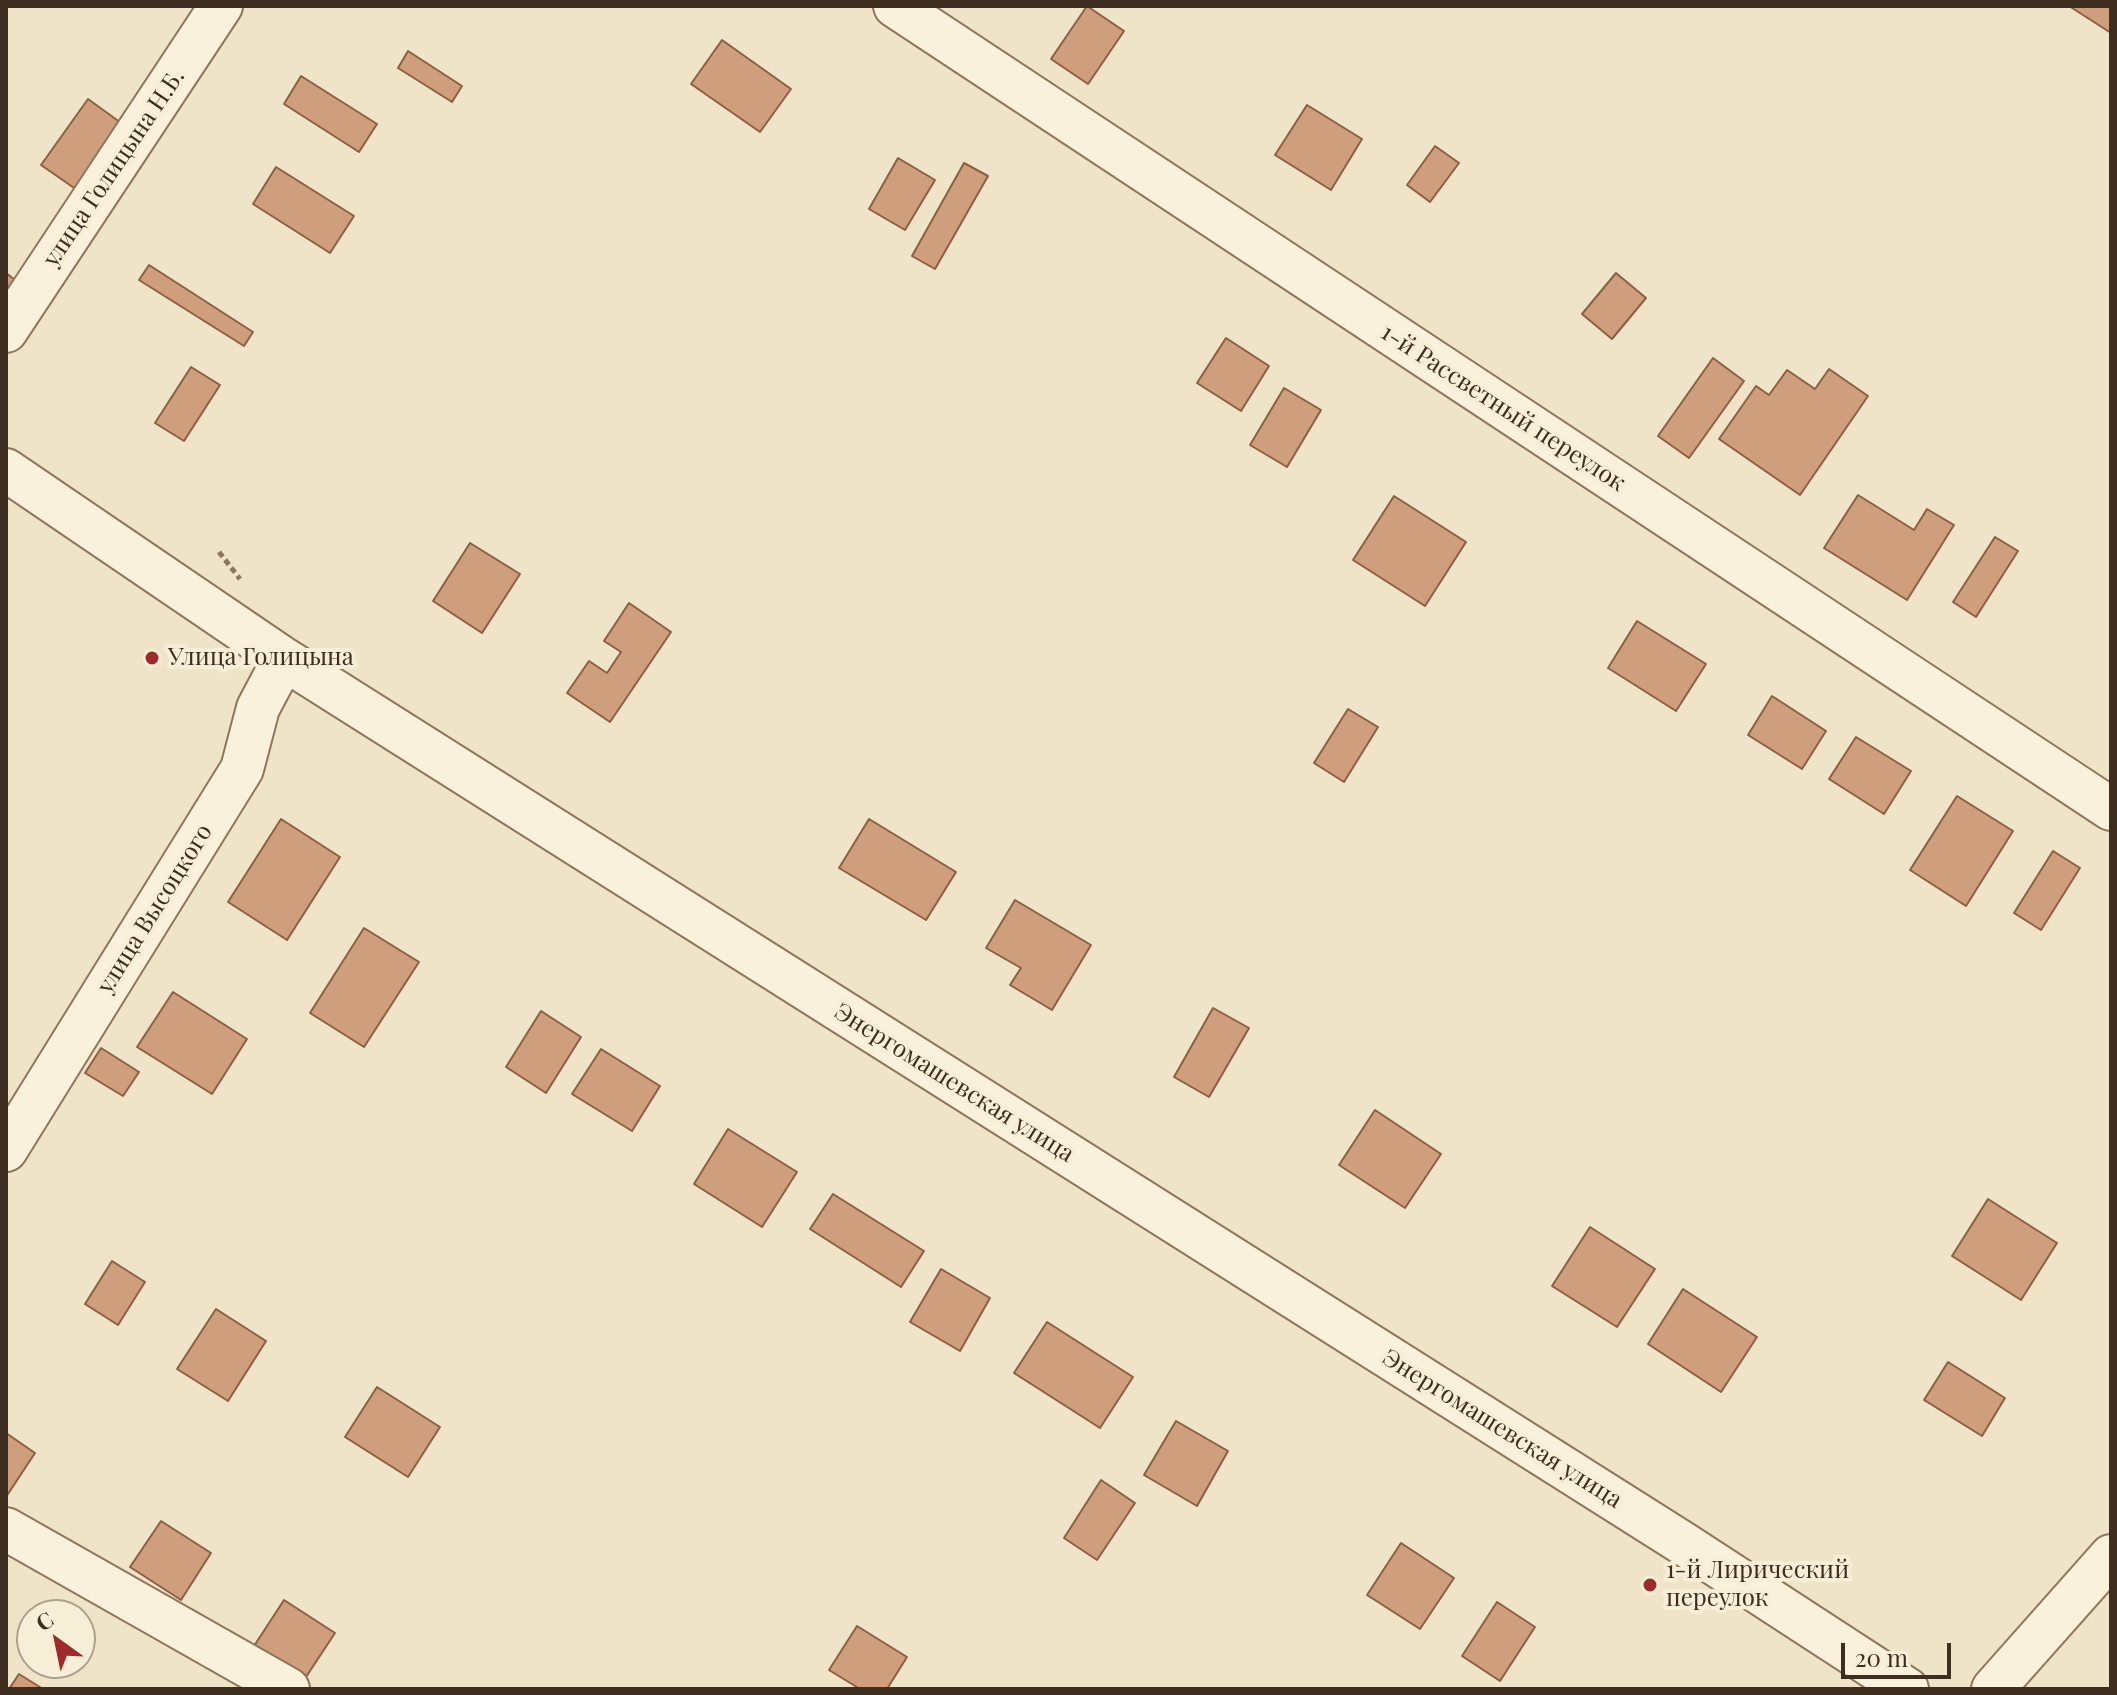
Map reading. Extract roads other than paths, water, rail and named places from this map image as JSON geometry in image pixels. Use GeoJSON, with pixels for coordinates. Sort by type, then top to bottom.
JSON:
{"type":"FeatureCollection","features":[{"type":"Feature","properties":{"kind":"street","name":"улица Голицына Н.Б."},"geometry":{"type":"LineString","coordinates":[[6,331],[221,6]]}},
{"type":"Feature","properties":{"kind":"street","name":"1-й Рассветный переулок"},"geometry":{"type":"LineString","coordinates":[[895,6],[2111,809]]}},
{"type":"Feature","properties":{"kind":"street","name":"Энергомашевская улица"},"geometry":{"type":"LineString","coordinates":[[6,470],[284,659],[1907,1689]]}},
{"type":"Feature","properties":{"kind":"street","name":"улица Высоцкого"},"geometry":{"type":"LineString","coordinates":[[6,1150],[242,769],[258,708],[284,659]]}},
{"type":"Feature","properties":{"kind":"street"},"geometry":{"type":"LineString","coordinates":[[6,1529],[288,1689]]}},
{"type":"Feature","properties":{"kind":"street"},"geometry":{"type":"LineString","coordinates":[[1993,1689],[2111,1556]]}},
{"type":"Feature","properties":{"kind":"place","name":"Улица Голицына"},"geometry":{"type":"Point","coordinates":[152,658]}},
{"type":"Feature","properties":{"kind":"place","name":"1-й Лирический переулок"},"geometry":{"type":"Point","coordinates":[1650,1585]}}]}
